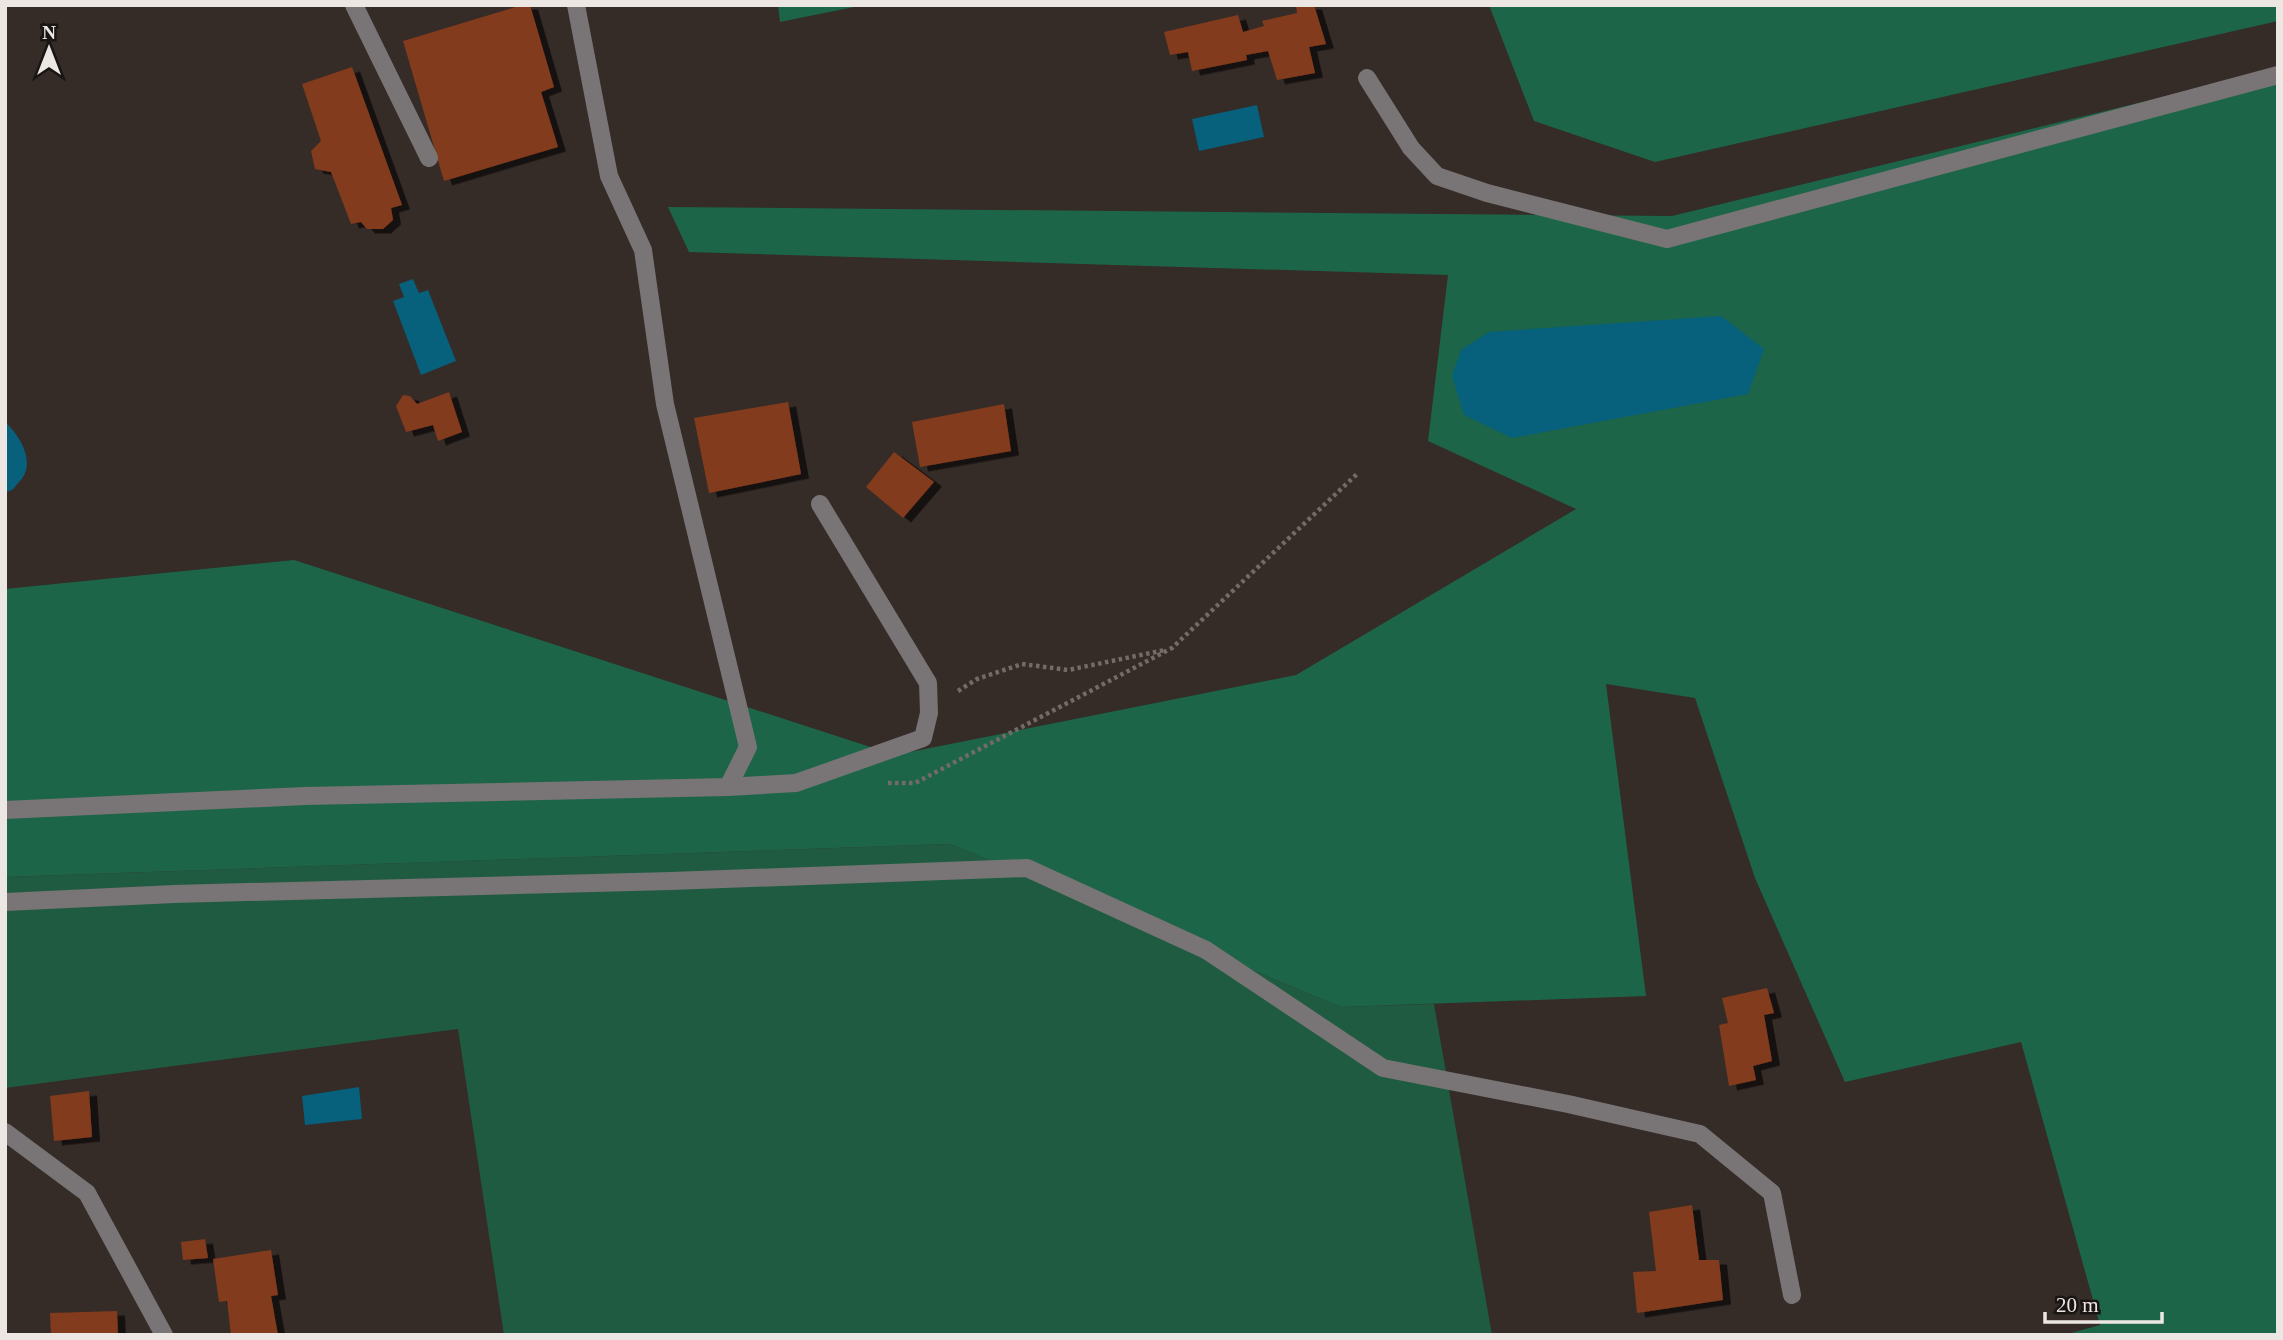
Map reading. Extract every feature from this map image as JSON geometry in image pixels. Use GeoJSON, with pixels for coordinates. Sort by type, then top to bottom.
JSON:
{"type":"FeatureCollection","features":[{"type":"Feature","properties":{"kind":"lane"},"geometry":{"type":"LineString","coordinates":[[354,5],[429,158]]}},
{"type":"Feature","properties":{"kind":"lane"},"geometry":{"type":"LineString","coordinates":[[576,5],[609,176],[643,250],[665,404],[748,747],[728,787]]}},
{"type":"Feature","properties":{"kind":"lane"},"geometry":{"type":"LineString","coordinates":[[1367,78],[1411,148],[1437,176],[1487,193],[1667,239],[2278,75]]}},
{"type":"Feature","properties":{"kind":"lane"},"geometry":{"type":"LineString","coordinates":[[5,810],[305,796],[728,787],[796,783],[923,738],[929,713],[928,683],[820,504]]}},
{"type":"Feature","properties":{"kind":"lane"},"geometry":{"type":"LineString","coordinates":[[5,902],[174,894],[644,882],[1027,868],[1206,950],[1383,1068],[1568,1104],[1700,1134],[1772,1193],[1792,1295]]}},
{"type":"Feature","properties":{"kind":"lane"},"geometry":{"type":"LineString","coordinates":[[5,1132],[87,1193],[164,1335]]}},
{"type":"Feature","properties":{"kind":"path"},"geometry":{"type":"LineString","coordinates":[[876,783],[915,783],[1172,648],[1357,474]]}},
{"type":"Feature","properties":{"kind":"path"},"geometry":{"type":"LineString","coordinates":[[929,713],[977,679],[1022,664],[1068,670],[1172,648]]}},
{"type":"Feature","properties":{"kind":"green space"},"geometry":{"type":"Polygon","coordinates":[[[778,5],[864,5],[780,22],[778,5]]]}},
{"type":"Feature","properties":{"kind":"green space"},"geometry":{"type":"Polygon","coordinates":[[[1489,5],[2278,5],[2278,21],[1655,162],[1534,121],[1489,5]]]}},
{"type":"Feature","properties":{"kind":"green space"},"geometry":{"type":"Polygon","coordinates":[[[2278,69],[2278,1335],[2064,1335],[2100,1325],[2021,1042],[1845,1082],[1755,878],[1695,698],[1606,684],[1646,996],[1341,1007],[950,844],[5,877],[5,589],[294,560],[895,755],[1296,675],[1576,509],[1428,441],[1448,275],[689,252],[668,207],[1672,216],[2278,69]]]}},
{"type":"Feature","properties":{"kind":"green space"},"geometry":{"type":"Polygon","coordinates":[[[950,844],[1341,1007],[1434,1004],[1492,1335],[504,1335],[458,1029],[5,1088],[5,877],[950,844]]]}},
{"type":"Feature","properties":{"kind":"water"},"geometry":{"type":"Polygon","coordinates":[[[1257,105],[1264,137],[1199,151],[1192,119],[1257,105]]]}},
{"type":"Feature","properties":{"kind":"water"},"geometry":{"type":"Polygon","coordinates":[[[413,279],[419,293],[428,290],[456,361],[421,375],[393,301],[404,297],[399,284],[413,279]]]}},
{"type":"Feature","properties":{"kind":"water"},"geometry":{"type":"Polygon","coordinates":[[[1721,316],[1764,349],[1748,394],[1512,438],[1464,415],[1452,376],[1461,350],[1489,332],[1721,316]]]}},
{"type":"Feature","properties":{"kind":"water"},"geometry":{"type":"Polygon","coordinates":[[[5,422],[25,451],[27,467],[13,489],[5,492],[5,422]]]}},
{"type":"Feature","properties":{"kind":"water"},"geometry":{"type":"Polygon","coordinates":[[[359,1087],[362,1119],[305,1125],[302,1096],[359,1087]]]}},
{"type":"Feature","properties":{"kind":"building"},"geometry":{"type":"Polygon","coordinates":[[[522,5],[530,5],[554,87],[541,92],[558,147],[444,181],[403,41],[522,5]]]}},
{"type":"Feature","properties":{"kind":"building"},"geometry":{"type":"Polygon","coordinates":[[[1296,5],[1314,5],[1326,44],[1309,47],[1315,73],[1277,80],[1268,51],[1246,55],[1247,60],[1192,71],[1188,52],[1170,55],[1164,32],[1238,15],[1243,32],[1264,26],[1262,21],[1297,13],[1296,5]]]}},
{"type":"Feature","properties":{"kind":"building"},"geometry":{"type":"Polygon","coordinates":[[[352,67],[402,205],[391,208],[393,220],[383,229],[367,229],[361,222],[351,224],[331,172],[315,169],[311,151],[321,141],[302,84],[352,67]]]}},
{"type":"Feature","properties":{"kind":"building"},"geometry":{"type":"Polygon","coordinates":[[[449,392],[462,432],[438,441],[433,425],[406,432],[396,406],[403,395],[410,396],[417,404],[449,392]]]}},
{"type":"Feature","properties":{"kind":"building"},"geometry":{"type":"Polygon","coordinates":[[[788,402],[801,474],[709,493],[694,418],[788,402]]]}},
{"type":"Feature","properties":{"kind":"building"},"geometry":{"type":"Polygon","coordinates":[[[1004,404],[1011,451],[920,467],[912,422],[1004,404]]]}},
{"type":"Feature","properties":{"kind":"building"},"geometry":{"type":"Polygon","coordinates":[[[894,452],[934,482],[903,518],[866,487],[894,452]]]}},
{"type":"Feature","properties":{"kind":"building"},"geometry":{"type":"Polygon","coordinates":[[[1767,988],[1774,1013],[1764,1015],[1772,1061],[1753,1066],[1756,1080],[1729,1086],[1719,1025],[1728,1023],[1722,998],[1767,988]]]}},
{"type":"Feature","properties":{"kind":"building"},"geometry":{"type":"Polygon","coordinates":[[[89,1091],[92,1137],[54,1141],[50,1096],[89,1091]]]}},
{"type":"Feature","properties":{"kind":"building"},"geometry":{"type":"Polygon","coordinates":[[[1692,1205],[1699,1260],[1719,1260],[1723,1300],[1637,1313],[1633,1272],[1656,1271],[1649,1212],[1692,1205]]]}},
{"type":"Feature","properties":{"kind":"building"},"geometry":{"type":"Polygon","coordinates":[[[205,1239],[208,1258],[183,1260],[181,1242],[205,1239]]]}},
{"type":"Feature","properties":{"kind":"building"},"geometry":{"type":"Polygon","coordinates":[[[271,1250],[278,1295],[271,1296],[278,1335],[231,1335],[227,1301],[219,1302],[213,1259],[271,1250]]]}},
{"type":"Feature","properties":{"kind":"building"},"geometry":{"type":"Polygon","coordinates":[[[117,1311],[118,1335],[51,1335],[50,1313],[117,1311]]]}}]}
